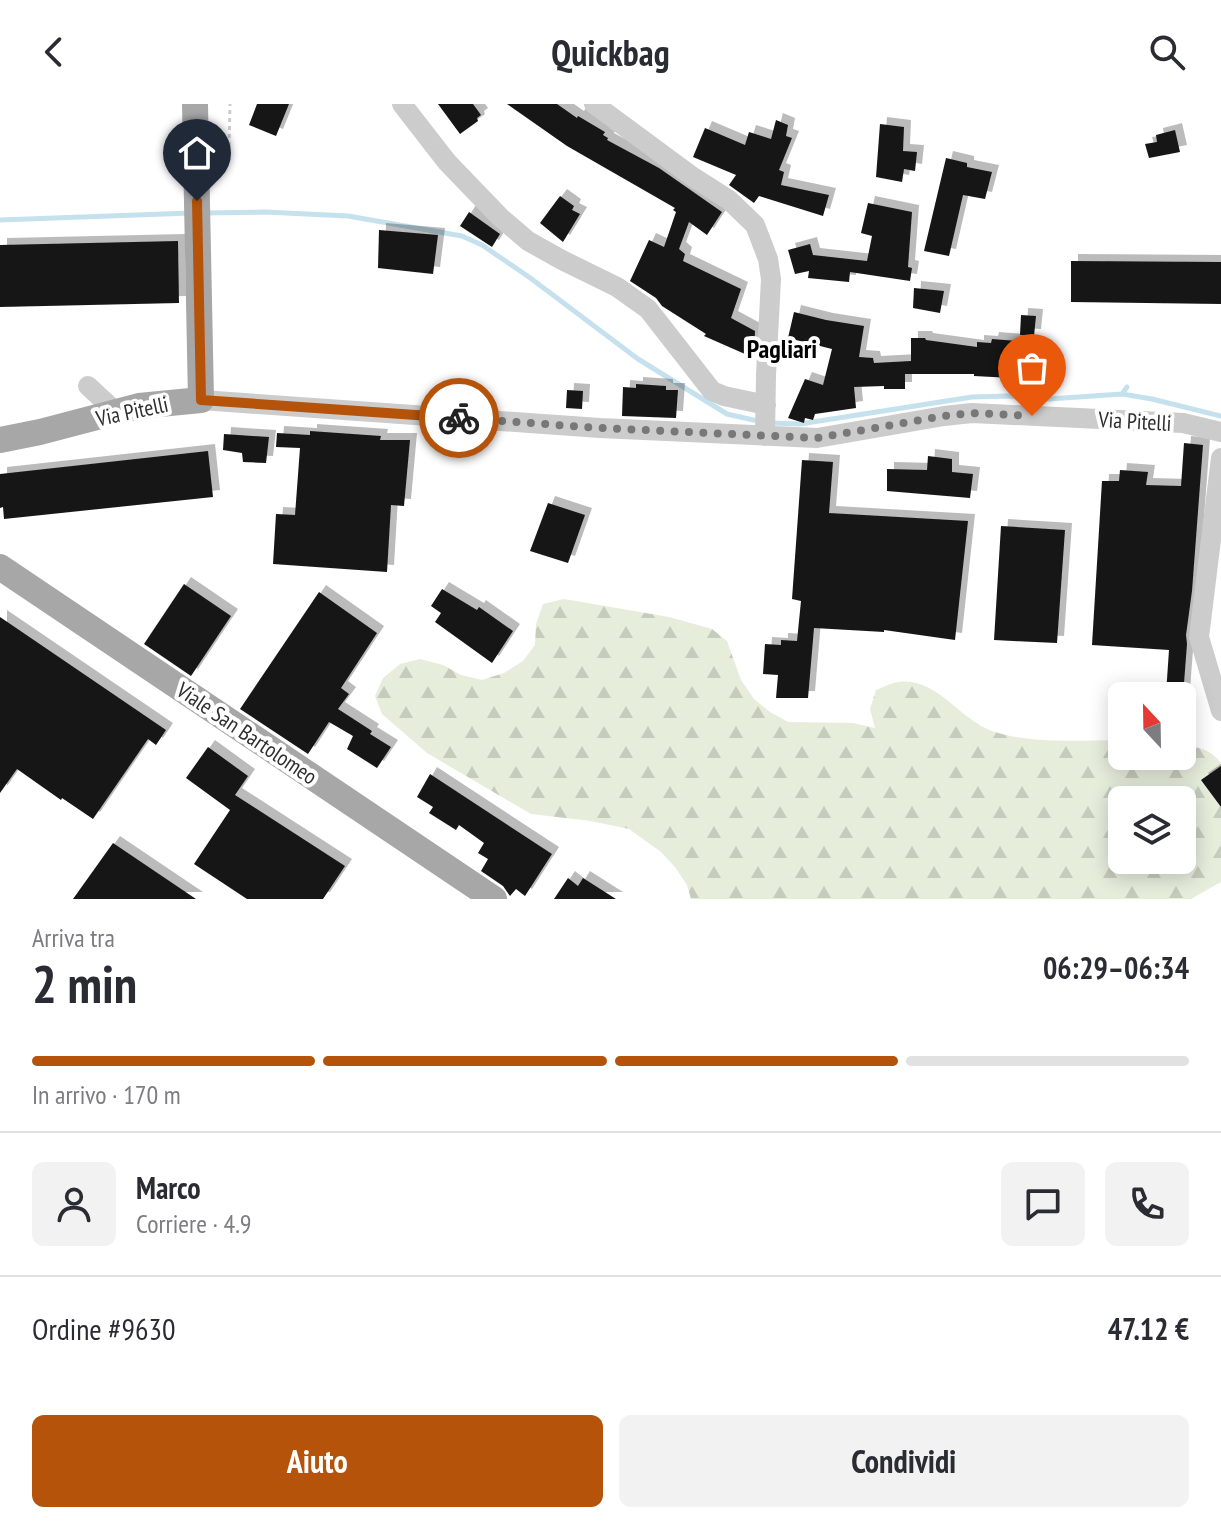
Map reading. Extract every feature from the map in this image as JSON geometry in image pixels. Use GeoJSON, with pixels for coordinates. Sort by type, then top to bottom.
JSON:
{"type":"FeatureCollection","features":[{"type":"Feature","properties":{"kind":"main road"},"geometry":{"type":"LineString","coordinates":[[195,104],[201,400]]}},
{"type":"Feature","properties":{"kind":"main road","name":"Via Pitelli"},"geometry":{"type":"LineString","coordinates":[[0,440],[139,406],[201,400]]}},
{"type":"Feature","properties":{"kind":"main road","name":"Viale San Bartolomeo"},"geometry":{"type":"LineString","coordinates":[[0,567],[494,899]]}},
{"type":"Feature","properties":{"kind":"street"},"geometry":{"type":"LineString","coordinates":[[402,104],[447,162],[528,241],[617,287],[648,309],[712,391],[766,408]]}},
{"type":"Feature","properties":{"kind":"street"},"geometry":{"type":"LineString","coordinates":[[594,104],[729,200],[755,225],[768,259],[771,279],[765,435]]}},
{"type":"Feature","properties":{"kind":"street"},"geometry":{"type":"LineString","coordinates":[[88,386],[116,412]]}},
{"type":"Feature","properties":{"kind":"street","name":"Via Pitelli"},"geometry":{"type":"LineString","coordinates":[[201,400],[600,428],[817,438],[972,413],[1183,423],[1221,432]]}},
{"type":"Feature","properties":{"kind":"street"},"geometry":{"type":"LineString","coordinates":[[1221,458],[1199,637],[1221,711]]}},
{"type":"Feature","properties":{"kind":"path"},"geometry":{"type":"LineString","coordinates":[[229,146],[230,104]]}},
{"type":"Feature","properties":{"kind":"green space"},"geometry":{"type":"Polygon","coordinates":[[[564,599],[669,617],[712,629],[727,641],[741,680],[754,699],[788,722],[853,723],[875,728],[870,709],[876,690],[908,682],[934,691],[992,731],[1056,741],[1108,740],[1108,770],[1196,770],[1196,748],[1204,750],[1221,763],[1221,882],[1191,899],[691,899],[687,885],[675,867],[661,852],[629,829],[531,814],[427,753],[382,714],[375,696],[383,678],[400,664],[420,659],[482,680],[504,673],[523,661],[535,645],[536,624],[543,604],[564,599]]]}},
{"type":"Feature","properties":{"kind":"building"},"geometry":{"type":"Polygon","coordinates":[[[257,104],[289,104],[276,136],[249,125],[257,104]]]}},
{"type":"Feature","properties":{"kind":"building"},"geometry":{"type":"Polygon","coordinates":[[[438,104],[473,104],[481,115],[478,121],[460,134],[438,104]]]}},
{"type":"Feature","properties":{"kind":"building"},"geometry":{"type":"Polygon","coordinates":[[[507,104],[557,104],[605,132],[603,135],[607,140],[659,168],[722,212],[707,235],[689,222],[679,249],[685,254],[683,261],[741,289],[731,318],[755,331],[754,358],[704,336],[706,334],[630,281],[649,240],[664,247],[675,208],[567,146],[507,104]]]}},
{"type":"Feature","properties":{"kind":"building"},"geometry":{"type":"Polygon","coordinates":[[[776,120],[788,125],[786,136],[792,138],[779,170],[784,172],[781,185],[829,195],[823,216],[759,196],[754,203],[729,185],[736,175],[693,157],[705,128],[745,145],[749,132],[771,139],[776,120]]]}},
{"type":"Feature","properties":{"kind":"building"},"geometry":{"type":"Polygon","coordinates":[[[880,124],[904,127],[903,151],[917,152],[915,171],[904,169],[902,182],[876,177],[880,124]]]}},
{"type":"Feature","properties":{"kind":"building"},"geometry":{"type":"Polygon","coordinates":[[[1175,130],[1180,152],[1149,158],[1145,144],[1157,142],[1156,135],[1175,130]]]}},
{"type":"Feature","properties":{"kind":"building"},"geometry":{"type":"Polygon","coordinates":[[[946,158],[967,163],[967,167],[992,172],[985,199],[963,195],[949,256],[924,251],[946,158]]]}},
{"type":"Feature","properties":{"kind":"building"},"geometry":{"type":"Polygon","coordinates":[[[560,196],[580,214],[563,242],[540,223],[560,196]]]}},
{"type":"Feature","properties":{"kind":"building"},"geometry":{"type":"Polygon","coordinates":[[[868,203],[912,212],[908,267],[912,268],[910,281],[850,272],[849,282],[808,278],[809,271],[795,274],[788,250],[810,244],[813,255],[867,261],[872,236],[861,233],[868,203]]]}},
{"type":"Feature","properties":{"kind":"building"},"geometry":{"type":"Polygon","coordinates":[[[469,212],[500,234],[492,247],[460,226],[469,212]]]}},
{"type":"Feature","properties":{"kind":"building"},"geometry":{"type":"Polygon","coordinates":[[[379,230],[438,235],[433,274],[378,268],[379,230]]]}},
{"type":"Feature","properties":{"kind":"building"},"geometry":{"type":"Polygon","coordinates":[[[178,241],[179,303],[0,307],[0,245],[178,241]]]}},
{"type":"Feature","properties":{"kind":"building"},"geometry":{"type":"Polygon","coordinates":[[[1071,261],[1221,262],[1221,304],[1071,302],[1071,261]]]}},
{"type":"Feature","properties":{"kind":"building"},"geometry":{"type":"Polygon","coordinates":[[[914,288],[944,291],[940,313],[913,308],[914,288]]]}},
{"type":"Feature","properties":{"kind":"building"},"geometry":{"type":"Polygon","coordinates":[[[794,312],[864,326],[859,357],[873,358],[874,363],[911,361],[911,338],[977,347],[977,342],[991,343],[992,339],[1017,341],[1012,378],[974,374],[905,374],[905,389],[854,387],[856,408],[815,414],[813,420],[805,418],[804,423],[788,418],[805,379],[823,385],[832,349],[788,338],[794,312]]]}},
{"type":"Feature","properties":{"kind":"building"},"geometry":{"type":"Polygon","coordinates":[[[1021,315],[1036,316],[1034,336],[1020,335],[1021,315]]]}},
{"type":"Feature","properties":{"kind":"building"},"geometry":{"type":"Polygon","coordinates":[[[636,384],[678,390],[676,418],[622,416],[623,387],[636,388],[636,384]]]}},
{"type":"Feature","properties":{"kind":"building"},"geometry":{"type":"Polygon","coordinates":[[[567,390],[583,391],[582,409],[566,408],[567,390]]]}},
{"type":"Feature","properties":{"kind":"building"},"geometry":{"type":"Polygon","coordinates":[[[310,431],[381,436],[380,440],[410,440],[404,506],[391,505],[387,572],[273,564],[276,514],[295,515],[300,448],[276,447],[277,433],[310,435],[310,431]]]}},
{"type":"Feature","properties":{"kind":"building"},"geometry":{"type":"Polygon","coordinates":[[[224,434],[269,437],[266,463],[243,462],[242,453],[223,450],[224,434]]]}},
{"type":"Feature","properties":{"kind":"building"},"geometry":{"type":"Polygon","coordinates":[[[1184,443],[1203,445],[1184,682],[1167,682],[1169,650],[1092,645],[1102,481],[1119,481],[1120,470],[1148,472],[1146,485],[1181,486],[1184,443]]]}},
{"type":"Feature","properties":{"kind":"building"},"geometry":{"type":"Polygon","coordinates":[[[208,451],[213,497],[4,519],[3,507],[0,508],[0,474],[208,451]]]}},
{"type":"Feature","properties":{"kind":"building"},"geometry":{"type":"Polygon","coordinates":[[[928,456],[952,459],[952,472],[973,474],[970,498],[887,491],[887,469],[927,470],[928,456]]]}},
{"type":"Feature","properties":{"kind":"building"},"geometry":{"type":"Polygon","coordinates":[[[802,460],[833,462],[829,513],[968,521],[955,640],[884,630],[814,628],[808,698],[776,698],[778,675],[763,674],[765,644],[781,645],[781,640],[797,641],[801,601],[792,599],[802,460]]]}},
{"type":"Feature","properties":{"kind":"building"},"geometry":{"type":"Polygon","coordinates":[[[548,503],[585,515],[568,563],[530,551],[548,503]]]}},
{"type":"Feature","properties":{"kind":"building"},"geometry":{"type":"Polygon","coordinates":[[[1001,526],[1065,530],[1057,643],[994,640],[1001,526]]]}},
{"type":"Feature","properties":{"kind":"building"},"geometry":{"type":"Polygon","coordinates":[[[184,584],[231,616],[191,676],[144,644],[184,584]]]}},
{"type":"Feature","properties":{"kind":"building"},"geometry":{"type":"Polygon","coordinates":[[[442,589],[477,610],[479,607],[513,631],[492,663],[435,622],[441,613],[431,606],[442,589]]]}},
{"type":"Feature","properties":{"kind":"building"},"geometry":{"type":"Polygon","coordinates":[[[319,592],[377,633],[341,688],[349,694],[338,709],[391,747],[377,768],[347,749],[353,736],[329,722],[308,754],[240,709],[319,592]]]}},
{"type":"Feature","properties":{"kind":"building"},"geometry":{"type":"Polygon","coordinates":[[[0,617],[166,730],[156,745],[148,739],[93,819],[17,769],[0,793],[0,617]]]}},
{"type":"Feature","properties":{"kind":"building"},"geometry":{"type":"Polygon","coordinates":[[[208,747],[248,776],[235,795],[345,866],[323,899],[247,899],[194,864],[230,810],[186,778],[208,747]]]}},
{"type":"Feature","properties":{"kind":"building"},"geometry":{"type":"Polygon","coordinates":[[[1221,766],[1221,807],[1201,780],[1221,766]]]}},
{"type":"Feature","properties":{"kind":"building"},"geometry":{"type":"Polygon","coordinates":[[[430,774],[552,854],[525,896],[516,889],[510,896],[503,886],[481,871],[488,859],[478,853],[484,843],[459,825],[456,830],[429,813],[433,807],[417,797],[430,774]]]}},
{"type":"Feature","properties":{"kind":"building"},"geometry":{"type":"Polygon","coordinates":[[[113,843],[196,899],[73,899],[113,843]]]}},
{"type":"Feature","properties":{"kind":"building"},"geometry":{"type":"Polygon","coordinates":[[[568,878],[578,886],[583,878],[616,899],[554,899],[568,878]]]}},
{"type":"Feature","properties":{"kind":"waterway"},"geometry":{"type":"LineString","coordinates":[[0,220],[191,213]]}},
{"type":"Feature","properties":{"kind":"waterway"},"geometry":{"type":"LineString","coordinates":[[205,213],[348,216],[462,236],[482,245],[529,277],[638,359],[727,414],[762,422]]}},
{"type":"Feature","properties":{"kind":"waterway"},"geometry":{"type":"LineString","coordinates":[[1122,394],[1127,387]]}},
{"type":"Feature","properties":{"kind":"waterway"},"geometry":{"type":"LineString","coordinates":[[772,423],[800,424],[972,397],[1049,399],[1122,394],[1221,416]]}},
{"type":"Feature","properties":{"kind":"way so far"},"geometry":{"type":"LineString","coordinates":[[459,418],[817,438],[972,413],[1032,416]]}},
{"type":"Feature","properties":{"kind":"district","name":"Pagliari"},"geometry":{"type":"Point","coordinates":[782,349]}},
{"type":"Feature","properties":{"kind":"route"},"geometry":{"type":"LineString","coordinates":[[197,201],[201,400],[459,418]]}}]}
